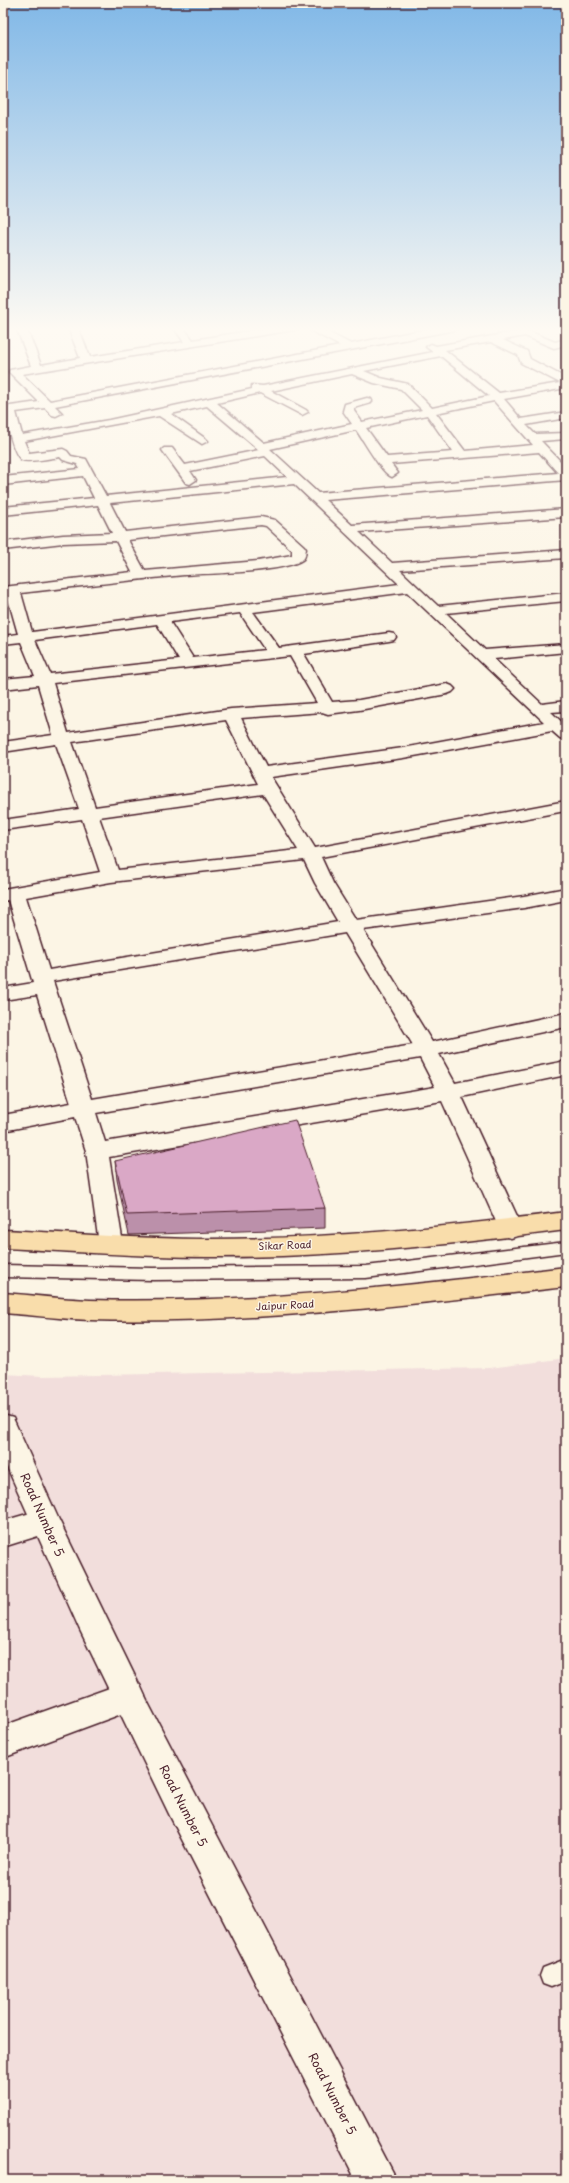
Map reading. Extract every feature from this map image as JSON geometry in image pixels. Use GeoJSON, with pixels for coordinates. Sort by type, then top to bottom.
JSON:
{"type":"FeatureCollection","features":[{"type":"Feature","properties":{"kind":"main road","name":"Sikar Road"},"geometry":{"type":"LineString","coordinates":[[3,1239],[208,1248],[376,1242],[511,1229],[566,1221]]}},
{"type":"Feature","properties":{"kind":"main road","name":"Jaipur Road"},"geometry":{"type":"LineString","coordinates":[[3,1303],[101,1310],[188,1310],[347,1302],[566,1277]]}},
{"type":"Feature","properties":{"kind":"street"},"geometry":{"type":"LineString","coordinates":[[14,429],[24,457],[63,453],[67,458],[82,462],[102,499],[119,537],[140,575]]}},
{"type":"Feature","properties":{"kind":"street"},"geometry":{"type":"LineString","coordinates":[[3,431],[16,434],[102,431],[108,429]]}},
{"type":"Feature","properties":{"kind":"street"},"geometry":{"type":"LineString","coordinates":[[185,429],[202,441]]}},
{"type":"Feature","properties":{"kind":"street"},"geometry":{"type":"LineString","coordinates":[[240,429],[391,567],[410,587],[484,655],[561,730]]}},
{"type":"Feature","properties":{"kind":"street"},"geometry":{"type":"LineString","coordinates":[[182,469],[347,429]]}},
{"type":"Feature","properties":{"kind":"street"},"geometry":{"type":"LineString","coordinates":[[360,429],[382,461],[405,490]]}},
{"type":"Feature","properties":{"kind":"street"},"geometry":{"type":"LineString","coordinates":[[442,429],[461,454]]}},
{"type":"Feature","properties":{"kind":"street"},"geometry":{"type":"LineString","coordinates":[[523,429],[564,470]]}},
{"type":"Feature","properties":{"kind":"street"},"geometry":{"type":"LineString","coordinates":[[532,438],[566,436]]}},
{"type":"Feature","properties":{"kind":"street"},"geometry":{"type":"LineString","coordinates":[[382,461],[542,448]]}},
{"type":"Feature","properties":{"kind":"street"},"geometry":{"type":"LineString","coordinates":[[168,450],[198,490]]}},
{"type":"Feature","properties":{"kind":"street"},"geometry":{"type":"LineString","coordinates":[[316,497],[405,490],[564,470]]}},
{"type":"Feature","properties":{"kind":"street"},"geometry":{"type":"LineString","coordinates":[[3,481],[87,472]]}},
{"type":"Feature","properties":{"kind":"street"},"geometry":{"type":"LineString","coordinates":[[3,511],[102,499],[296,480]]}},
{"type":"Feature","properties":{"kind":"street"},"geometry":{"type":"LineString","coordinates":[[349,529],[566,513]]}},
{"type":"Feature","properties":{"kind":"street"},"geometry":{"type":"LineString","coordinates":[[3,546],[63,538],[119,537],[261,521],[270,523],[299,549],[300,553],[298,557],[262,564],[140,575],[8,591],[44,679],[62,738],[112,876]]}},
{"type":"Feature","properties":{"kind":"street"},"geometry":{"type":"LineString","coordinates":[[391,567],[566,554]]}},
{"type":"Feature","properties":{"kind":"street"},"geometry":{"type":"LineString","coordinates":[[3,640],[410,587]]}},
{"type":"Feature","properties":{"kind":"street"},"geometry":{"type":"LineString","coordinates":[[436,610],[566,597]]}},
{"type":"Feature","properties":{"kind":"street"},"geometry":{"type":"LineString","coordinates":[[243,608],[275,654]]}},
{"type":"Feature","properties":{"kind":"street"},"geometry":{"type":"LineString","coordinates":[[161,619],[188,663]]}},
{"type":"Feature","properties":{"kind":"street"},"geometry":{"type":"LineString","coordinates":[[3,684],[275,654],[389,637]]}},
{"type":"Feature","properties":{"kind":"street"},"geometry":{"type":"LineString","coordinates":[[484,655],[566,648]]}},
{"type":"Feature","properties":{"kind":"street"},"geometry":{"type":"LineString","coordinates":[[295,651],[328,709]]}},
{"type":"Feature","properties":{"kind":"street"},"geometry":{"type":"LineString","coordinates":[[3,747],[231,714],[328,709],[447,689]]}},
{"type":"Feature","properties":{"kind":"street"},"geometry":{"type":"LineString","coordinates":[[539,708],[566,706]]}},
{"type":"Feature","properties":{"kind":"street"},"geometry":{"type":"LineString","coordinates":[[231,714],[264,781],[310,854],[324,883],[426,1050],[449,1092],[511,1229]]}},
{"type":"Feature","properties":{"kind":"street"},"geometry":{"type":"LineString","coordinates":[[3,825],[89,813],[264,781],[403,752],[561,730]]}},
{"type":"Feature","properties":{"kind":"street"},"geometry":{"type":"LineString","coordinates":[[111,1244],[97,1151],[44,982],[9,894],[112,876],[310,854],[565,806]]}},
{"type":"Feature","properties":{"kind":"street"},"geometry":{"type":"LineString","coordinates":[[3,994],[44,982],[351,926],[524,902],[566,894]]}},
{"type":"Feature","properties":{"kind":"street"},"geometry":{"type":"LineString","coordinates":[[3,1124],[84,1108],[426,1050],[566,1020]]}},
{"type":"Feature","properties":{"kind":"street"},"geometry":{"type":"LineString","coordinates":[[97,1151],[449,1092],[566,1068]]}},
{"type":"Feature","properties":{"kind":"street","name":"Road Number 5"},"geometry":{"type":"LineString","coordinates":[[3,1426],[44,1522],[180,1801],[377,2180]]}},
{"type":"Feature","properties":{"kind":"street"},"geometry":{"type":"LineString","coordinates":[[3,1534],[44,1522]]}},
{"type":"Feature","properties":{"kind":"street"},"geometry":{"type":"LineString","coordinates":[[3,1742],[129,1696]]}},
{"type":"Feature","properties":{"kind":"lane"},"geometry":{"type":"LineString","coordinates":[[3,1271],[153,1274],[366,1272],[566,1247]]}},
{"type":"Feature","properties":{"kind":"shaded area"},"geometry":{"type":"Polygon","coordinates":[[[566,1358],[566,2180],[3,2180],[3,1374],[43,1376],[490,1368],[566,1358]]]}},
{"type":"Feature","properties":{"kind":"building"},"geometry":{"type":"Polygon","coordinates":[[[295,1120],[325,1208],[127,1215],[115,1161],[295,1120]]]}}]}
